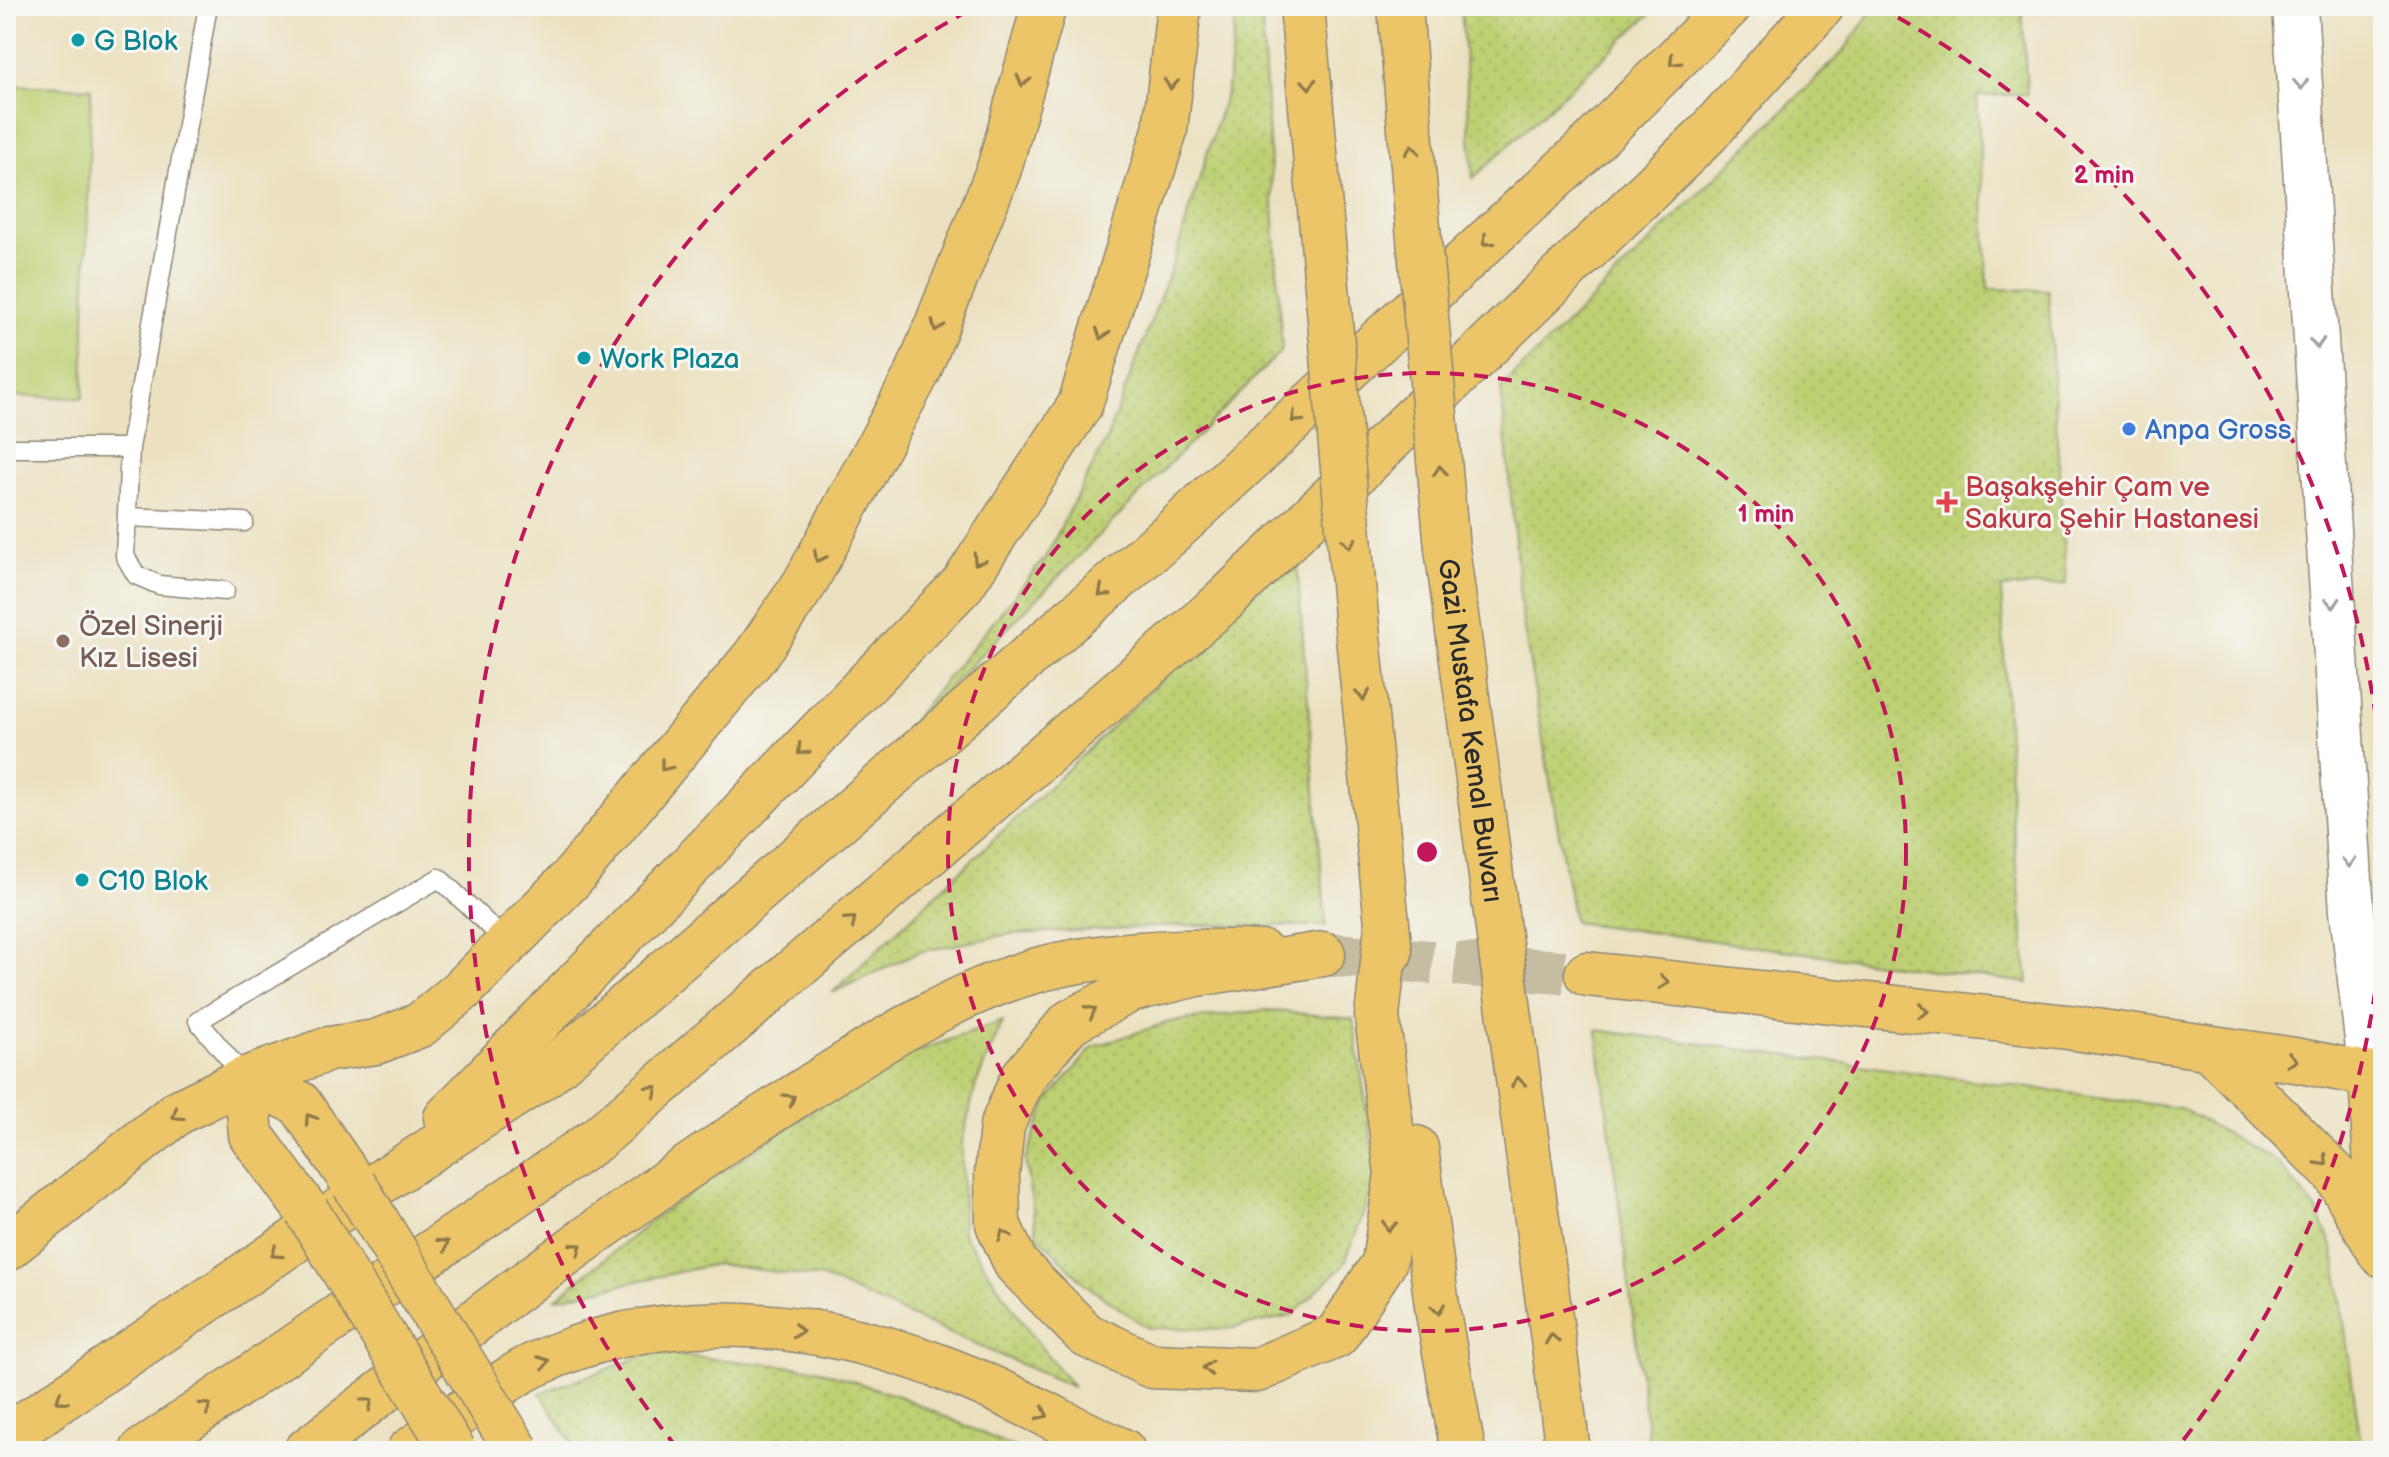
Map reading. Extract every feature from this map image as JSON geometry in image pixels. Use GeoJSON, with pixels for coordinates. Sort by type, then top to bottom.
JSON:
{"type":"FeatureCollection","features":[{"type":"Feature","properties":{"kind":"main road"},"geometry":{"type":"LineString","coordinates":[[6,1249],[178,1112],[246,1079],[329,1049],[376,1042],[420,1025],[461,991],[572,878],[755,656],[805,583],[918,372],[999,169],[1044,6]]}},
{"type":"Feature","properties":{"kind":"main road"},"geometry":{"type":"LineString","coordinates":[[370,1181],[963,584],[1080,405],[1165,130],[1179,6]]}},
{"type":"Feature","properties":{"kind":"main road"},"geometry":{"type":"LineString","coordinates":[[1302,6],[1356,617],[1387,926],[1438,1313],[1463,1451]]}},
{"type":"Feature","properties":{"kind":"main road","name":"Gazi Mustafa Kemal Bulvarı"},"geometry":{"type":"LineString","coordinates":[[1400,6],[1447,548],[1569,1440]]}},
{"type":"Feature","properties":{"kind":"main road"},"geometry":{"type":"LineString","coordinates":[[6,1437],[370,1181],[547,1074],[1169,535],[1587,148],[1729,6]]}},
{"type":"Feature","properties":{"kind":"main road"},"geometry":{"type":"LineString","coordinates":[[142,1451],[597,1139],[1223,602],[1707,134],[1822,6]]}},
{"type":"Feature","properties":{"kind":"main road"},"geometry":{"type":"LineString","coordinates":[[306,1451],[426,1358],[735,1134],[940,1007],[1041,969],[1159,952],[1323,954],[1197,974],[1130,990],[1070,1022],[1023,1077],[1002,1126],[997,1174],[998,1224],[1016,1264],[1086,1335],[1152,1366],[1257,1370],[1336,1336],[1384,1263],[1397,1174],[1377,1016],[1387,926]]}},
{"type":"Feature","properties":{"kind":"main road"},"geometry":{"type":"LineString","coordinates":[[1587,974],[2068,1027],[2379,1073],[2382,1262]]}},
{"type":"Feature","properties":{"kind":"main road"},"geometry":{"type":"LineString","coordinates":[[2208,1047],[2336,1175],[2382,1262]]}},
{"type":"Feature","properties":{"kind":"main road"},"geometry":{"type":"LineString","coordinates":[[246,1079],[299,1103],[370,1181],[517,1451]]}},
{"type":"Feature","properties":{"kind":"main road"},"geometry":{"type":"LineString","coordinates":[[246,1079],[251,1135],[307,1211],[454,1451]]}},
{"type":"Feature","properties":{"kind":"main road"},"geometry":{"type":"LineString","coordinates":[[409,1451],[533,1366],[619,1334],[713,1322],[846,1336],[969,1378],[1123,1451]]}},
{"type":"Feature","properties":{"kind":"street"},"geometry":{"type":"LineString","coordinates":[[2295,6],[2352,911],[2379,1073]]}},
{"type":"Feature","properties":{"kind":"lane"},"geometry":{"type":"LineString","coordinates":[[208,6],[130,448],[125,556],[136,575],[159,585],[225,591]]}},
{"type":"Feature","properties":{"kind":"lane"},"geometry":{"type":"LineString","coordinates":[[6,448],[130,448]]}},
{"type":"Feature","properties":{"kind":"lane"},"geometry":{"type":"LineString","coordinates":[[127,517],[244,522]]}},
{"type":"Feature","properties":{"kind":"lane"},"geometry":{"type":"LineString","coordinates":[[246,1079],[198,1021],[439,878],[508,943]]}},
{"type":"Feature","properties":{"kind":"green space"},"geometry":{"type":"Polygon","coordinates":[[[1237,6],[1261,6],[1282,350],[896,741],[1045,558],[1106,440],[1175,258],[1227,89],[1237,6]]]}},
{"type":"Feature","properties":{"kind":"green space"},"geometry":{"type":"Polygon","coordinates":[[[1461,6],[1659,6],[1473,178],[1461,6]]]}},
{"type":"Feature","properties":{"kind":"green space"},"geometry":{"type":"Polygon","coordinates":[[[1875,6],[2022,6],[2027,94],[1977,96],[1988,289],[2048,290],[2066,584],[2001,588],[2011,805],[2028,983],[1574,922],[1522,617],[1501,388],[1842,53],[1875,6]]]}},
{"type":"Feature","properties":{"kind":"green space"},"geometry":{"type":"Polygon","coordinates":[[[6,85],[91,88],[83,398],[6,396],[6,85]]]}},
{"type":"Feature","properties":{"kind":"green space"},"geometry":{"type":"Polygon","coordinates":[[[1296,552],[1326,926],[1197,925],[1010,934],[919,952],[832,993],[1296,552]]]}},
{"type":"Feature","properties":{"kind":"green space"},"geometry":{"type":"Polygon","coordinates":[[[1267,1010],[1353,1019],[1377,1177],[1344,1265],[1291,1316],[1227,1329],[1148,1328],[1086,1285],[1037,1235],[1025,1160],[1048,1100],[1093,1047],[1169,1022],[1267,1010]]]}},
{"type":"Feature","properties":{"kind":"green space"},"geometry":{"type":"Polygon","coordinates":[[[1003,1021],[976,1084],[962,1142],[963,1234],[1029,1332],[1073,1387],[823,1278],[716,1264],[555,1299],[665,1210],[846,1088],[909,1054],[1003,1021]]]}},
{"type":"Feature","properties":{"kind":"green space"},"geometry":{"type":"Polygon","coordinates":[[[1597,1030],[2180,1108],[2277,1162],[2317,1211],[2334,1251],[2362,1451],[1650,1451],[1597,1030]]]}},
{"type":"Feature","properties":{"kind":"green space"},"geometry":{"type":"Polygon","coordinates":[[[652,1353],[816,1369],[901,1397],[1022,1451],[577,1451],[540,1393],[652,1353]]]}},
{"type":"Feature","properties":{"kind":"tunnel"},"geometry":{"type":"LineString","coordinates":[[1323,954],[1587,974]]}},
{"type":"Feature","properties":{"kind":"place","name":"G Blok"},"geometry":{"type":"Point","coordinates":[78,40]}},
{"type":"Feature","properties":{"kind":"place","name":"Work Plaza"},"geometry":{"type":"Point","coordinates":[584,358]}},
{"type":"Feature","properties":{"kind":"place","name":"Anpa Gross"},"geometry":{"type":"Point","coordinates":[2129,429]}},
{"type":"Feature","properties":{"kind":"place","name":"Başakşehir Çam ve Sakura Şehir Hastanesi"},"geometry":{"type":"Point","coordinates":[1947,502]}},
{"type":"Feature","properties":{"kind":"place","name":"Özel Sinerji Kız Lisesi"},"geometry":{"type":"Point","coordinates":[63,641]}},
{"type":"Feature","properties":{"kind":"place","name":"C10 Blok"},"geometry":{"type":"Point","coordinates":[82,880]}}]}
